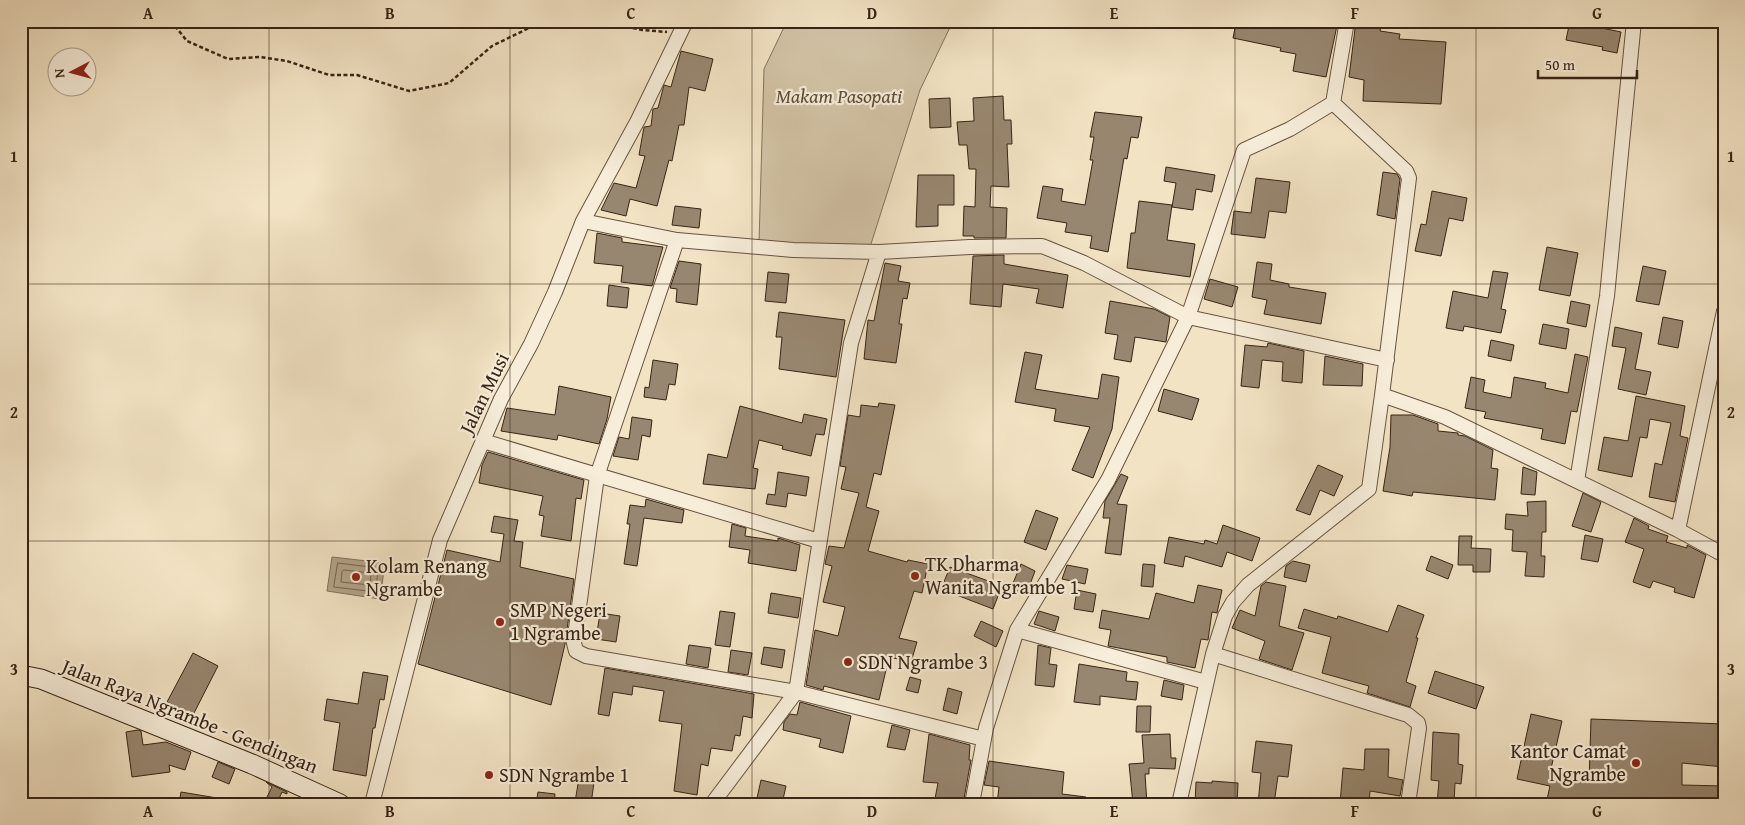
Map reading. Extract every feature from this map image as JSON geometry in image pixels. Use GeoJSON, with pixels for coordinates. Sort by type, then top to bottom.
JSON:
{"type":"FeatureCollection","features":[{"type":"Feature","properties":{"kind":"main road","name":"Jalan Raya Ngrambe - Gendingan"},"geometry":{"type":"LineString","coordinates":[[21,675],[41,679],[234,756],[340,804]]}},
{"type":"Feature","properties":{"kind":"street"},"geometry":{"type":"LineString","coordinates":[[972,804],[984,739],[1017,630],[1108,480],[1188,317],[1244,150],[1290,129],[1333,103],[1348,21]]}},
{"type":"Feature","properties":{"kind":"street"},"geometry":{"type":"LineString","coordinates":[[1577,481],[1607,296],[1634,21]]}},
{"type":"Feature","properties":{"kind":"street","name":"Jalan Musi"},"geometry":{"type":"LineString","coordinates":[[372,804],[440,540],[501,399],[531,344],[555,292],[584,221],[638,120],[683,27]]}},
{"type":"Feature","properties":{"kind":"street"},"geometry":{"type":"LineString","coordinates":[[1179,804],[1213,654],[1225,616],[1233,602],[1248,585],[1369,489],[1409,178],[1406,171],[1333,103]]}},
{"type":"Feature","properties":{"kind":"street"},"geometry":{"type":"LineString","coordinates":[[584,221],[676,240],[793,250],[879,252],[970,247],[1042,246],[1084,263],[1188,317],[1387,360]]}},
{"type":"Feature","properties":{"kind":"street"},"geometry":{"type":"LineString","coordinates":[[676,240],[597,476],[574,643],[576,650],[586,656],[796,692],[984,739]]}},
{"type":"Feature","properties":{"kind":"street"},"geometry":{"type":"LineString","coordinates":[[712,804],[796,692],[851,343],[879,252]]}},
{"type":"Feature","properties":{"kind":"street"},"geometry":{"type":"LineString","coordinates":[[1678,530],[1724,311]]}},
{"type":"Feature","properties":{"kind":"street"},"geometry":{"type":"LineString","coordinates":[[1382,395],[1445,417],[1678,530],[1724,555]]}},
{"type":"Feature","properties":{"kind":"street"},"geometry":{"type":"LineString","coordinates":[[483,441],[819,541]]}},
{"type":"Feature","properties":{"kind":"street"},"geometry":{"type":"LineString","coordinates":[[1017,630],[1206,682]]}},
{"type":"Feature","properties":{"kind":"street"},"geometry":{"type":"LineString","coordinates":[[1213,654],[1408,715],[1414,719],[1419,728],[1408,804]]}},
{"type":"Feature","properties":{"kind":"path"},"geometry":{"type":"LineString","coordinates":[[171,21],[187,41],[228,60],[260,56],[287,61],[329,75],[357,75],[409,91],[449,83],[492,46],[531,27],[554,21]]}},
{"type":"Feature","properties":{"kind":"path"},"geometry":{"type":"LineString","coordinates":[[601,21],[642,30],[683,27]]}},
{"type":"Feature","properties":{"kind":"green space","name":"Makam Pasopati"},"geometry":{"type":"Polygon","coordinates":[[[787,21],[953,21],[920,90],[870,247],[759,243],[764,69],[787,21]]]}},
{"type":"Feature","properties":{"kind":"water","name":"Kolam Renang Ngrambe"},"geometry":{"type":"Polygon","coordinates":[[[332,557],[385,563],[380,599],[327,591],[332,557]]]}},
{"type":"Feature","properties":{"kind":"building"},"geometry":{"type":"Polygon","coordinates":[[[1259,21],[1338,21],[1326,77],[1293,71],[1296,54],[1280,51],[1281,48],[1233,38],[1236,23],[1258,27],[1259,21]]]}},
{"type":"Feature","properties":{"kind":"building"},"geometry":{"type":"Polygon","coordinates":[[[1356,21],[1382,21],[1380,31],[1400,34],[1399,39],[1446,42],[1441,104],[1363,101],[1364,80],[1349,77],[1356,21]]]}},
{"type":"Feature","properties":{"kind":"building"},"geometry":{"type":"Polygon","coordinates":[[[1570,21],[1598,21],[1597,27],[1621,32],[1617,53],[1602,50],[1603,47],[1566,40],[1570,21]]]}},
{"type":"Feature","properties":{"kind":"building"},"geometry":{"type":"Polygon","coordinates":[[[681,51],[713,59],[705,91],[689,87],[684,125],[679,125],[672,161],[669,160],[657,206],[630,199],[626,216],[601,210],[614,183],[636,188],[645,156],[639,155],[644,127],[651,126],[653,109],[658,108],[664,85],[671,87],[681,51]]]}},
{"type":"Feature","properties":{"kind":"building"},"geometry":{"type":"Polygon","coordinates":[[[1003,96],[1004,120],[1011,120],[1012,144],[1007,144],[1009,187],[991,186],[990,207],[1007,208],[1006,238],[963,236],[964,206],[975,207],[976,169],[969,169],[967,145],[959,145],[957,122],[974,121],[973,98],[1003,96]]]}},
{"type":"Feature","properties":{"kind":"building"},"geometry":{"type":"Polygon","coordinates":[[[950,98],[951,127],[930,128],[929,99],[950,98]]]}},
{"type":"Feature","properties":{"kind":"building"},"geometry":{"type":"Polygon","coordinates":[[[1095,112],[1142,117],[1138,138],[1131,137],[1127,159],[1124,158],[1108,252],[1090,248],[1092,236],[1065,232],[1067,223],[1037,218],[1043,186],[1063,189],[1061,201],[1085,205],[1093,160],[1090,160],[1094,137],[1090,137],[1095,112]]]}},
{"type":"Feature","properties":{"kind":"building"},"geometry":{"type":"Polygon","coordinates":[[[1166,167],[1215,175],[1212,192],[1196,189],[1193,210],[1172,207],[1176,183],[1164,181],[1166,167]]]}},
{"type":"Feature","properties":{"kind":"building"},"geometry":{"type":"Polygon","coordinates":[[[1383,172],[1397,174],[1400,179],[1395,219],[1377,215],[1383,172]]]}},
{"type":"Feature","properties":{"kind":"building"},"geometry":{"type":"Polygon","coordinates":[[[918,175],[954,175],[954,205],[938,205],[938,226],[916,227],[918,175]]]}},
{"type":"Feature","properties":{"kind":"building"},"geometry":{"type":"Polygon","coordinates":[[[1256,178],[1290,182],[1286,213],[1269,211],[1265,238],[1231,234],[1234,211],[1251,213],[1256,178]]]}},
{"type":"Feature","properties":{"kind":"building"},"geometry":{"type":"Polygon","coordinates":[[[1432,191],[1467,198],[1463,221],[1449,218],[1441,256],[1415,251],[1421,224],[1426,225],[1432,191]]]}},
{"type":"Feature","properties":{"kind":"building"},"geometry":{"type":"Polygon","coordinates":[[[1139,201],[1172,205],[1167,240],[1195,244],[1190,277],[1127,268],[1131,233],[1135,233],[1139,201]]]}},
{"type":"Feature","properties":{"kind":"building"},"geometry":{"type":"Polygon","coordinates":[[[675,206],[701,209],[699,228],[672,225],[675,206]]]}},
{"type":"Feature","properties":{"kind":"building"},"geometry":{"type":"Polygon","coordinates":[[[597,233],[622,238],[622,242],[663,247],[652,286],[621,282],[623,266],[594,263],[597,233]]]}},
{"type":"Feature","properties":{"kind":"building"},"geometry":{"type":"Polygon","coordinates":[[[1547,247],[1578,253],[1570,296],[1539,290],[1547,247]]]}},
{"type":"Feature","properties":{"kind":"building"},"geometry":{"type":"Polygon","coordinates":[[[1004,255],[1004,264],[1068,275],[1063,308],[1036,303],[1039,289],[1003,284],[1001,307],[970,304],[973,256],[1004,255]]]}},
{"type":"Feature","properties":{"kind":"building"},"geometry":{"type":"Polygon","coordinates":[[[679,261],[701,264],[697,305],[676,302],[677,289],[670,288],[679,261]]]}},
{"type":"Feature","properties":{"kind":"building"},"geometry":{"type":"Polygon","coordinates":[[[1257,262],[1272,264],[1270,280],[1289,284],[1289,287],[1326,293],[1321,324],[1264,314],[1267,300],[1252,297],[1257,262]]]}},
{"type":"Feature","properties":{"kind":"building"},"geometry":{"type":"Polygon","coordinates":[[[885,263],[901,266],[898,281],[910,283],[907,299],[903,298],[899,324],[902,324],[896,363],[864,359],[868,320],[874,321],[885,263]]]}},
{"type":"Feature","properties":{"kind":"building"},"geometry":{"type":"Polygon","coordinates":[[[1643,266],[1666,271],[1659,305],[1636,301],[1643,266]]]}},
{"type":"Feature","properties":{"kind":"building"},"geometry":{"type":"Polygon","coordinates":[[[1493,271],[1508,273],[1501,309],[1506,310],[1501,333],[1464,326],[1463,331],[1446,328],[1453,291],[1488,298],[1493,271]]]}},
{"type":"Feature","properties":{"kind":"building"},"geometry":{"type":"Polygon","coordinates":[[[768,272],[789,274],[786,303],[765,301],[768,272]]]}},
{"type":"Feature","properties":{"kind":"building"},"geometry":{"type":"Polygon","coordinates":[[[1210,279],[1238,287],[1232,307],[1204,299],[1210,279]]]}},
{"type":"Feature","properties":{"kind":"building"},"geometry":{"type":"Polygon","coordinates":[[[609,285],[629,288],[627,308],[607,306],[609,285]]]}},
{"type":"Feature","properties":{"kind":"building"},"geometry":{"type":"Polygon","coordinates":[[[1110,301],[1154,309],[1170,317],[1166,342],[1135,337],[1131,362],[1114,359],[1118,335],[1105,333],[1110,301]]]}},
{"type":"Feature","properties":{"kind":"building"},"geometry":{"type":"Polygon","coordinates":[[[1571,301],[1590,305],[1586,327],[1567,323],[1571,301]]]}},
{"type":"Feature","properties":{"kind":"building"},"geometry":{"type":"Polygon","coordinates":[[[779,312],[845,320],[836,377],[779,369],[782,337],[776,337],[779,312]]]}},
{"type":"Feature","properties":{"kind":"building"},"geometry":{"type":"Polygon","coordinates":[[[1663,317],[1683,321],[1678,348],[1658,344],[1663,317]]]}},
{"type":"Feature","properties":{"kind":"building"},"geometry":{"type":"Polygon","coordinates":[[[1543,324],[1569,329],[1566,349],[1539,344],[1543,324]]]}},
{"type":"Feature","properties":{"kind":"building"},"geometry":{"type":"Polygon","coordinates":[[[1615,327],[1642,333],[1635,369],[1651,372],[1646,395],[1618,389],[1626,348],[1612,346],[1615,327]]]}},
{"type":"Feature","properties":{"kind":"building"},"geometry":{"type":"Polygon","coordinates":[[[1491,340],[1514,345],[1511,361],[1488,356],[1491,340]]]}},
{"type":"Feature","properties":{"kind":"building"},"geometry":{"type":"Polygon","coordinates":[[[1268,343],[1304,351],[1302,383],[1282,381],[1283,362],[1262,360],[1259,388],[1241,386],[1245,345],[1267,347],[1268,343]]]}},
{"type":"Feature","properties":{"kind":"building"},"geometry":{"type":"Polygon","coordinates":[[[1025,352],[1042,355],[1035,389],[1098,399],[1102,374],[1119,377],[1112,429],[1093,478],[1072,470],[1090,427],[1054,421],[1056,409],[1015,402],[1025,352]]]}},
{"type":"Feature","properties":{"kind":"building"},"geometry":{"type":"Polygon","coordinates":[[[1575,354],[1588,357],[1577,412],[1571,411],[1565,444],[1541,439],[1543,429],[1484,418],[1486,412],[1465,408],[1471,377],[1485,380],[1483,392],[1511,398],[1514,377],[1546,383],[1545,388],[1568,393],[1575,354]]]}},
{"type":"Feature","properties":{"kind":"building"},"geometry":{"type":"Polygon","coordinates":[[[1325,356],[1363,364],[1362,386],[1323,385],[1325,356]]]}},
{"type":"Feature","properties":{"kind":"building"},"geometry":{"type":"Polygon","coordinates":[[[653,360],[678,364],[675,385],[669,384],[666,400],[644,397],[645,387],[649,388],[653,360]]]}},
{"type":"Feature","properties":{"kind":"building"},"geometry":{"type":"Polygon","coordinates":[[[559,386],[611,397],[607,419],[599,444],[558,435],[557,440],[501,431],[507,408],[555,415],[559,386]]]}},
{"type":"Feature","properties":{"kind":"building"},"geometry":{"type":"Polygon","coordinates":[[[1164,389],[1199,399],[1192,420],[1158,411],[1164,389]]]}},
{"type":"Feature","properties":{"kind":"building"},"geometry":{"type":"Polygon","coordinates":[[[1636,396],[1685,406],[1680,436],[1688,438],[1675,502],[1649,497],[1655,463],[1662,465],[1671,423],[1650,419],[1647,438],[1640,437],[1632,477],[1598,470],[1604,437],[1628,441],[1636,396]]]}},
{"type":"Feature","properties":{"kind":"building"},"geometry":{"type":"Polygon","coordinates":[[[879,403],[895,405],[881,475],[874,473],[866,507],[879,511],[868,551],[907,562],[908,560],[928,564],[922,593],[914,591],[899,638],[917,642],[911,662],[889,657],[879,700],[824,686],[823,690],[806,685],[815,630],[838,636],[845,607],[823,602],[832,566],[825,564],[829,546],[844,548],[859,493],[841,489],[846,467],[840,466],[848,415],[860,417],[861,405],[878,407],[879,403]]]}},
{"type":"Feature","properties":{"kind":"building"},"geometry":{"type":"Polygon","coordinates":[[[740,406],[802,423],[804,414],[827,419],[824,435],[816,434],[811,456],[782,449],[783,446],[759,440],[753,468],[758,469],[755,489],[703,484],[708,454],[727,458],[740,406]]]}},
{"type":"Feature","properties":{"kind":"building"},"geometry":{"type":"Polygon","coordinates":[[[1391,415],[1413,415],[1438,424],[1438,431],[1458,433],[1458,435],[1465,436],[1493,450],[1491,468],[1498,469],[1495,500],[1413,492],[1412,496],[1383,491],[1390,447],[1391,415]]]}},
{"type":"Feature","properties":{"kind":"building"},"geometry":{"type":"Polygon","coordinates":[[[632,417],[652,420],[650,437],[642,435],[638,460],[613,456],[619,437],[629,439],[632,417]]]}},
{"type":"Feature","properties":{"kind":"building"},"geometry":{"type":"Polygon","coordinates":[[[488,452],[584,480],[581,499],[576,498],[571,541],[541,536],[544,516],[539,515],[543,496],[479,483],[482,465],[488,452]]]}},
{"type":"Feature","properties":{"kind":"building"},"geometry":{"type":"Polygon","coordinates":[[[1318,465],[1343,476],[1334,496],[1320,490],[1310,515],[1296,510],[1318,465]]]}},
{"type":"Feature","properties":{"kind":"building"},"geometry":{"type":"Polygon","coordinates":[[[1523,467],[1537,472],[1535,495],[1521,494],[1523,467]]]}},
{"type":"Feature","properties":{"kind":"building"},"geometry":{"type":"Polygon","coordinates":[[[778,472],[809,477],[806,496],[788,493],[786,507],[766,504],[768,494],[775,495],[778,472]]]}},
{"type":"Feature","properties":{"kind":"building"},"geometry":{"type":"Polygon","coordinates":[[[1121,474],[1128,477],[1117,504],[1127,505],[1121,555],[1105,553],[1110,518],[1103,518],[1105,501],[1121,474]]]}},
{"type":"Feature","properties":{"kind":"building"},"geometry":{"type":"Polygon","coordinates":[[[1583,493],[1601,502],[1591,532],[1572,526],[1583,493]]]}},
{"type":"Feature","properties":{"kind":"building"},"geometry":{"type":"Polygon","coordinates":[[[646,499],[684,510],[682,523],[644,518],[637,566],[624,564],[630,524],[627,524],[630,505],[645,507],[646,499]]]}},
{"type":"Feature","properties":{"kind":"building"},"geometry":{"type":"Polygon","coordinates":[[[1546,501],[1546,532],[1542,532],[1541,556],[1545,556],[1544,577],[1525,576],[1527,552],[1512,551],[1513,530],[1505,529],[1506,514],[1528,516],[1527,502],[1546,501]]]}},
{"type":"Feature","properties":{"kind":"building"},"geometry":{"type":"Polygon","coordinates":[[[1036,510],[1058,518],[1046,550],[1024,542],[1036,510]]]}},
{"type":"Feature","properties":{"kind":"building","name":"SMP Negeri 1 Ngrambe"},"geometry":{"type":"Polygon","coordinates":[[[494,516],[518,520],[514,541],[523,542],[520,567],[574,579],[565,644],[551,705],[418,664],[447,550],[500,562],[504,534],[491,532],[494,516]]]}},
{"type":"Feature","properties":{"kind":"building"},"geometry":{"type":"Polygon","coordinates":[[[1634,518],[1649,526],[1648,529],[1668,536],[1666,542],[1687,548],[1687,545],[1706,555],[1694,598],[1674,592],[1675,588],[1653,581],[1650,588],[1633,582],[1644,549],[1625,542],[1634,518]]]}},
{"type":"Feature","properties":{"kind":"building"},"geometry":{"type":"Polygon","coordinates":[[[732,524],[746,528],[745,536],[778,541],[778,538],[800,545],[796,571],[748,563],[750,550],[729,547],[732,524]]]}},
{"type":"Feature","properties":{"kind":"building"},"geometry":{"type":"Polygon","coordinates":[[[1223,525],[1260,538],[1252,561],[1227,552],[1222,567],[1185,556],[1183,567],[1164,563],[1169,537],[1204,544],[1205,540],[1217,544],[1223,525]]]}},
{"type":"Feature","properties":{"kind":"building"},"geometry":{"type":"Polygon","coordinates":[[[1585,535],[1603,539],[1598,562],[1581,559],[1585,535]]]}},
{"type":"Feature","properties":{"kind":"building"},"geometry":{"type":"Polygon","coordinates":[[[1459,536],[1472,536],[1471,548],[1491,549],[1490,572],[1473,572],[1473,565],[1458,565],[1459,536]]]}},
{"type":"Feature","properties":{"kind":"building"},"geometry":{"type":"Polygon","coordinates":[[[1431,556],[1453,565],[1448,579],[1426,570],[1431,556]]]}},
{"type":"Feature","properties":{"kind":"building"},"geometry":{"type":"Polygon","coordinates":[[[1293,561],[1310,565],[1306,582],[1284,577],[1286,566],[1293,561]]]}},
{"type":"Feature","properties":{"kind":"building"},"geometry":{"type":"Polygon","coordinates":[[[1021,564],[1035,571],[1026,595],[1011,588],[1021,564]]]}},
{"type":"Feature","properties":{"kind":"building"},"geometry":{"type":"Polygon","coordinates":[[[1143,564],[1155,565],[1153,587],[1141,586],[1143,564]]]}},
{"type":"Feature","properties":{"kind":"building"},"geometry":{"type":"Polygon","coordinates":[[[1067,565],[1088,569],[1085,584],[1062,579],[1067,565]]]}},
{"type":"Feature","properties":{"kind":"building"},"geometry":{"type":"Polygon","coordinates":[[[950,567],[1002,586],[993,609],[941,589],[950,567]]]}},
{"type":"Feature","properties":{"kind":"building"},"geometry":{"type":"Polygon","coordinates":[[[1266,582],[1286,586],[1279,626],[1304,633],[1292,670],[1259,659],[1265,641],[1232,628],[1240,610],[1255,616],[1261,586],[1266,582]]]}},
{"type":"Feature","properties":{"kind":"building"},"geometry":{"type":"Polygon","coordinates":[[[1198,585],[1222,590],[1217,613],[1212,612],[1208,640],[1201,639],[1195,668],[1167,662],[1167,657],[1108,646],[1111,630],[1099,628],[1102,610],[1149,619],[1156,593],[1194,603],[1198,585]]]}},
{"type":"Feature","properties":{"kind":"building"},"geometry":{"type":"Polygon","coordinates":[[[1077,590],[1096,594],[1093,612],[1074,609],[1077,590]]]}},
{"type":"Feature","properties":{"kind":"building"},"geometry":{"type":"Polygon","coordinates":[[[771,593],[801,598],[798,618],[768,613],[771,593]]]}},
{"type":"Feature","properties":{"kind":"building"},"geometry":{"type":"Polygon","coordinates":[[[1398,605],[1424,615],[1416,638],[1418,638],[1406,682],[1416,686],[1410,707],[1367,693],[1369,686],[1322,673],[1331,637],[1298,628],[1304,609],[1337,619],[1338,616],[1388,632],[1398,605]]]}},
{"type":"Feature","properties":{"kind":"building"},"geometry":{"type":"Polygon","coordinates":[[[720,611],[735,613],[730,647],[715,645],[720,611]]]}},
{"type":"Feature","properties":{"kind":"building"},"geometry":{"type":"Polygon","coordinates":[[[1039,611],[1059,617],[1055,631],[1034,624],[1039,611]]]}},
{"type":"Feature","properties":{"kind":"building"},"geometry":{"type":"Polygon","coordinates":[[[600,613],[620,616],[616,642],[596,639],[600,613]]]}},
{"type":"Feature","properties":{"kind":"building"},"geometry":{"type":"Polygon","coordinates":[[[981,621],[1003,631],[996,647],[974,636],[981,621]]]}},
{"type":"Feature","properties":{"kind":"building"},"geometry":{"type":"Polygon","coordinates":[[[689,645],[711,648],[708,668],[686,664],[689,645]]]}},
{"type":"Feature","properties":{"kind":"building"},"geometry":{"type":"Polygon","coordinates":[[[1038,645],[1051,648],[1049,664],[1057,665],[1054,687],[1035,685],[1038,645]]]}},
{"type":"Feature","properties":{"kind":"building"},"geometry":{"type":"Polygon","coordinates":[[[764,647],[785,650],[782,668],[761,664],[764,647]]]}},
{"type":"Feature","properties":{"kind":"building"},"geometry":{"type":"Polygon","coordinates":[[[731,650],[752,653],[748,675],[728,672],[731,650]]]}},
{"type":"Feature","properties":{"kind":"building"},"geometry":{"type":"Polygon","coordinates":[[[193,653],[218,666],[193,715],[167,702],[193,653]]]}},
{"type":"Feature","properties":{"kind":"building"},"geometry":{"type":"Polygon","coordinates":[[[1079,664],[1127,672],[1126,681],[1138,682],[1136,700],[1100,696],[1100,705],[1074,702],[1079,664]]]}},
{"type":"Feature","properties":{"kind":"building"},"geometry":{"type":"Polygon","coordinates":[[[605,668],[754,694],[752,718],[743,716],[740,736],[735,735],[732,751],[711,748],[708,766],[701,764],[697,795],[674,791],[682,724],[659,721],[664,691],[633,686],[632,695],[613,692],[609,716],[598,714],[605,668]]]}},
{"type":"Feature","properties":{"kind":"building"},"geometry":{"type":"Polygon","coordinates":[[[1435,671],[1484,687],[1476,709],[1428,693],[1435,671]]]}},
{"type":"Feature","properties":{"kind":"building"},"geometry":{"type":"Polygon","coordinates":[[[363,672],[388,676],[384,700],[380,699],[375,728],[373,728],[366,776],[333,770],[340,723],[324,720],[327,699],[358,704],[363,672]]]}},
{"type":"Feature","properties":{"kind":"building"},"geometry":{"type":"Polygon","coordinates":[[[910,677],[921,680],[918,693],[906,690],[910,677]]]}},
{"type":"Feature","properties":{"kind":"building"},"geometry":{"type":"Polygon","coordinates":[[[1164,680],[1184,685],[1182,700],[1161,696],[1164,680]]]}},
{"type":"Feature","properties":{"kind":"building"},"geometry":{"type":"Polygon","coordinates":[[[948,688],[962,692],[957,714],[943,710],[948,688]]]}},
{"type":"Feature","properties":{"kind":"building"},"geometry":{"type":"Polygon","coordinates":[[[800,702],[851,716],[843,753],[819,747],[821,739],[783,730],[784,722],[790,714],[797,715],[800,702]]]}},
{"type":"Feature","properties":{"kind":"building"},"geometry":{"type":"Polygon","coordinates":[[[1137,706],[1151,706],[1150,732],[1136,732],[1137,706]]]}},
{"type":"Feature","properties":{"kind":"building"},"geometry":{"type":"Polygon","coordinates":[[[1531,714],[1562,721],[1550,773],[1589,782],[1591,719],[1724,724],[1724,767],[1682,763],[1682,785],[1724,786],[1724,804],[1546,804],[1550,786],[1517,779],[1531,714]]]}},
{"type":"Feature","properties":{"kind":"building"},"geometry":{"type":"Polygon","coordinates":[[[892,725],[910,730],[905,750],[887,747],[892,725]]]}},
{"type":"Feature","properties":{"kind":"building"},"geometry":{"type":"Polygon","coordinates":[[[141,731],[143,745],[166,742],[191,752],[185,770],[169,765],[170,772],[132,777],[126,732],[141,731]]]}},
{"type":"Feature","properties":{"kind":"building"},"geometry":{"type":"Polygon","coordinates":[[[1433,732],[1459,734],[1458,764],[1463,765],[1461,784],[1455,783],[1454,804],[1437,804],[1439,781],[1431,780],[1433,732]]]}},
{"type":"Feature","properties":{"kind":"building"},"geometry":{"type":"Polygon","coordinates":[[[929,734],[970,745],[969,760],[971,760],[963,804],[934,804],[938,783],[923,782],[929,734]]]}},
{"type":"Feature","properties":{"kind":"building"},"geometry":{"type":"Polygon","coordinates":[[[1170,734],[1171,758],[1176,758],[1175,769],[1149,768],[1149,774],[1145,774],[1147,804],[1133,804],[1129,764],[1144,763],[1142,735],[1170,734]]]}},
{"type":"Feature","properties":{"kind":"building"},"geometry":{"type":"Polygon","coordinates":[[[1256,741],[1292,745],[1288,777],[1278,776],[1274,804],[1258,804],[1261,773],[1252,772],[1256,741]]]}},
{"type":"Feature","properties":{"kind":"building"},"geometry":{"type":"Polygon","coordinates":[[[1365,749],[1389,749],[1388,777],[1403,780],[1400,796],[1370,791],[1369,804],[1340,804],[1343,768],[1364,770],[1365,749]]]}},
{"type":"Feature","properties":{"kind":"building"},"geometry":{"type":"Polygon","coordinates":[[[989,761],[1064,772],[1062,794],[1086,797],[1086,804],[997,804],[999,787],[984,785],[989,761]]]}},
{"type":"Feature","properties":{"kind":"building"},"geometry":{"type":"Polygon","coordinates":[[[218,762],[235,769],[229,784],[212,777],[218,762]]]}},
{"type":"Feature","properties":{"kind":"building"},"geometry":{"type":"Polygon","coordinates":[[[580,772],[595,775],[591,804],[575,802],[580,772]]]}},
{"type":"Feature","properties":{"kind":"building"},"geometry":{"type":"Polygon","coordinates":[[[761,780],[786,786],[782,804],[757,798],[761,780]]]}},
{"type":"Feature","properties":{"kind":"building"},"geometry":{"type":"Polygon","coordinates":[[[1212,781],[1238,783],[1237,804],[1195,804],[1196,782],[1212,783],[1212,781]]]}},
{"type":"Feature","properties":{"kind":"building"},"geometry":{"type":"Polygon","coordinates":[[[266,782],[287,792],[287,794],[282,792],[277,803],[266,799],[272,787],[266,782]]]}},
{"type":"Feature","properties":{"kind":"building"},"geometry":{"type":"Polygon","coordinates":[[[181,792],[217,798],[216,804],[179,804],[181,792]]]}},
{"type":"Feature","properties":{"kind":"building"},"geometry":{"type":"Polygon","coordinates":[[[538,792],[555,794],[554,804],[536,804],[538,792]]]}},
{"type":"Feature","properties":{"kind":"place","name":"TK Dharma Wanita Ngrambe 1"},"geometry":{"type":"Point","coordinates":[915,576]}},
{"type":"Feature","properties":{"kind":"place","name":"Kolam Renang Ngrambe"},"geometry":{"type":"Point","coordinates":[356,577]}},
{"type":"Feature","properties":{"kind":"place","name":"SMP Negeri 1 Ngrambe"},"geometry":{"type":"Point","coordinates":[500,622]}},
{"type":"Feature","properties":{"kind":"place","name":"SDN Ngrambe 3"},"geometry":{"type":"Point","coordinates":[848,662]}},
{"type":"Feature","properties":{"kind":"place","name":"Kantor Camat Ngrambe"},"geometry":{"type":"Point","coordinates":[1636,763]}},
{"type":"Feature","properties":{"kind":"place","name":"SDN Ngrambe 1"},"geometry":{"type":"Point","coordinates":[489,775]}}]}
